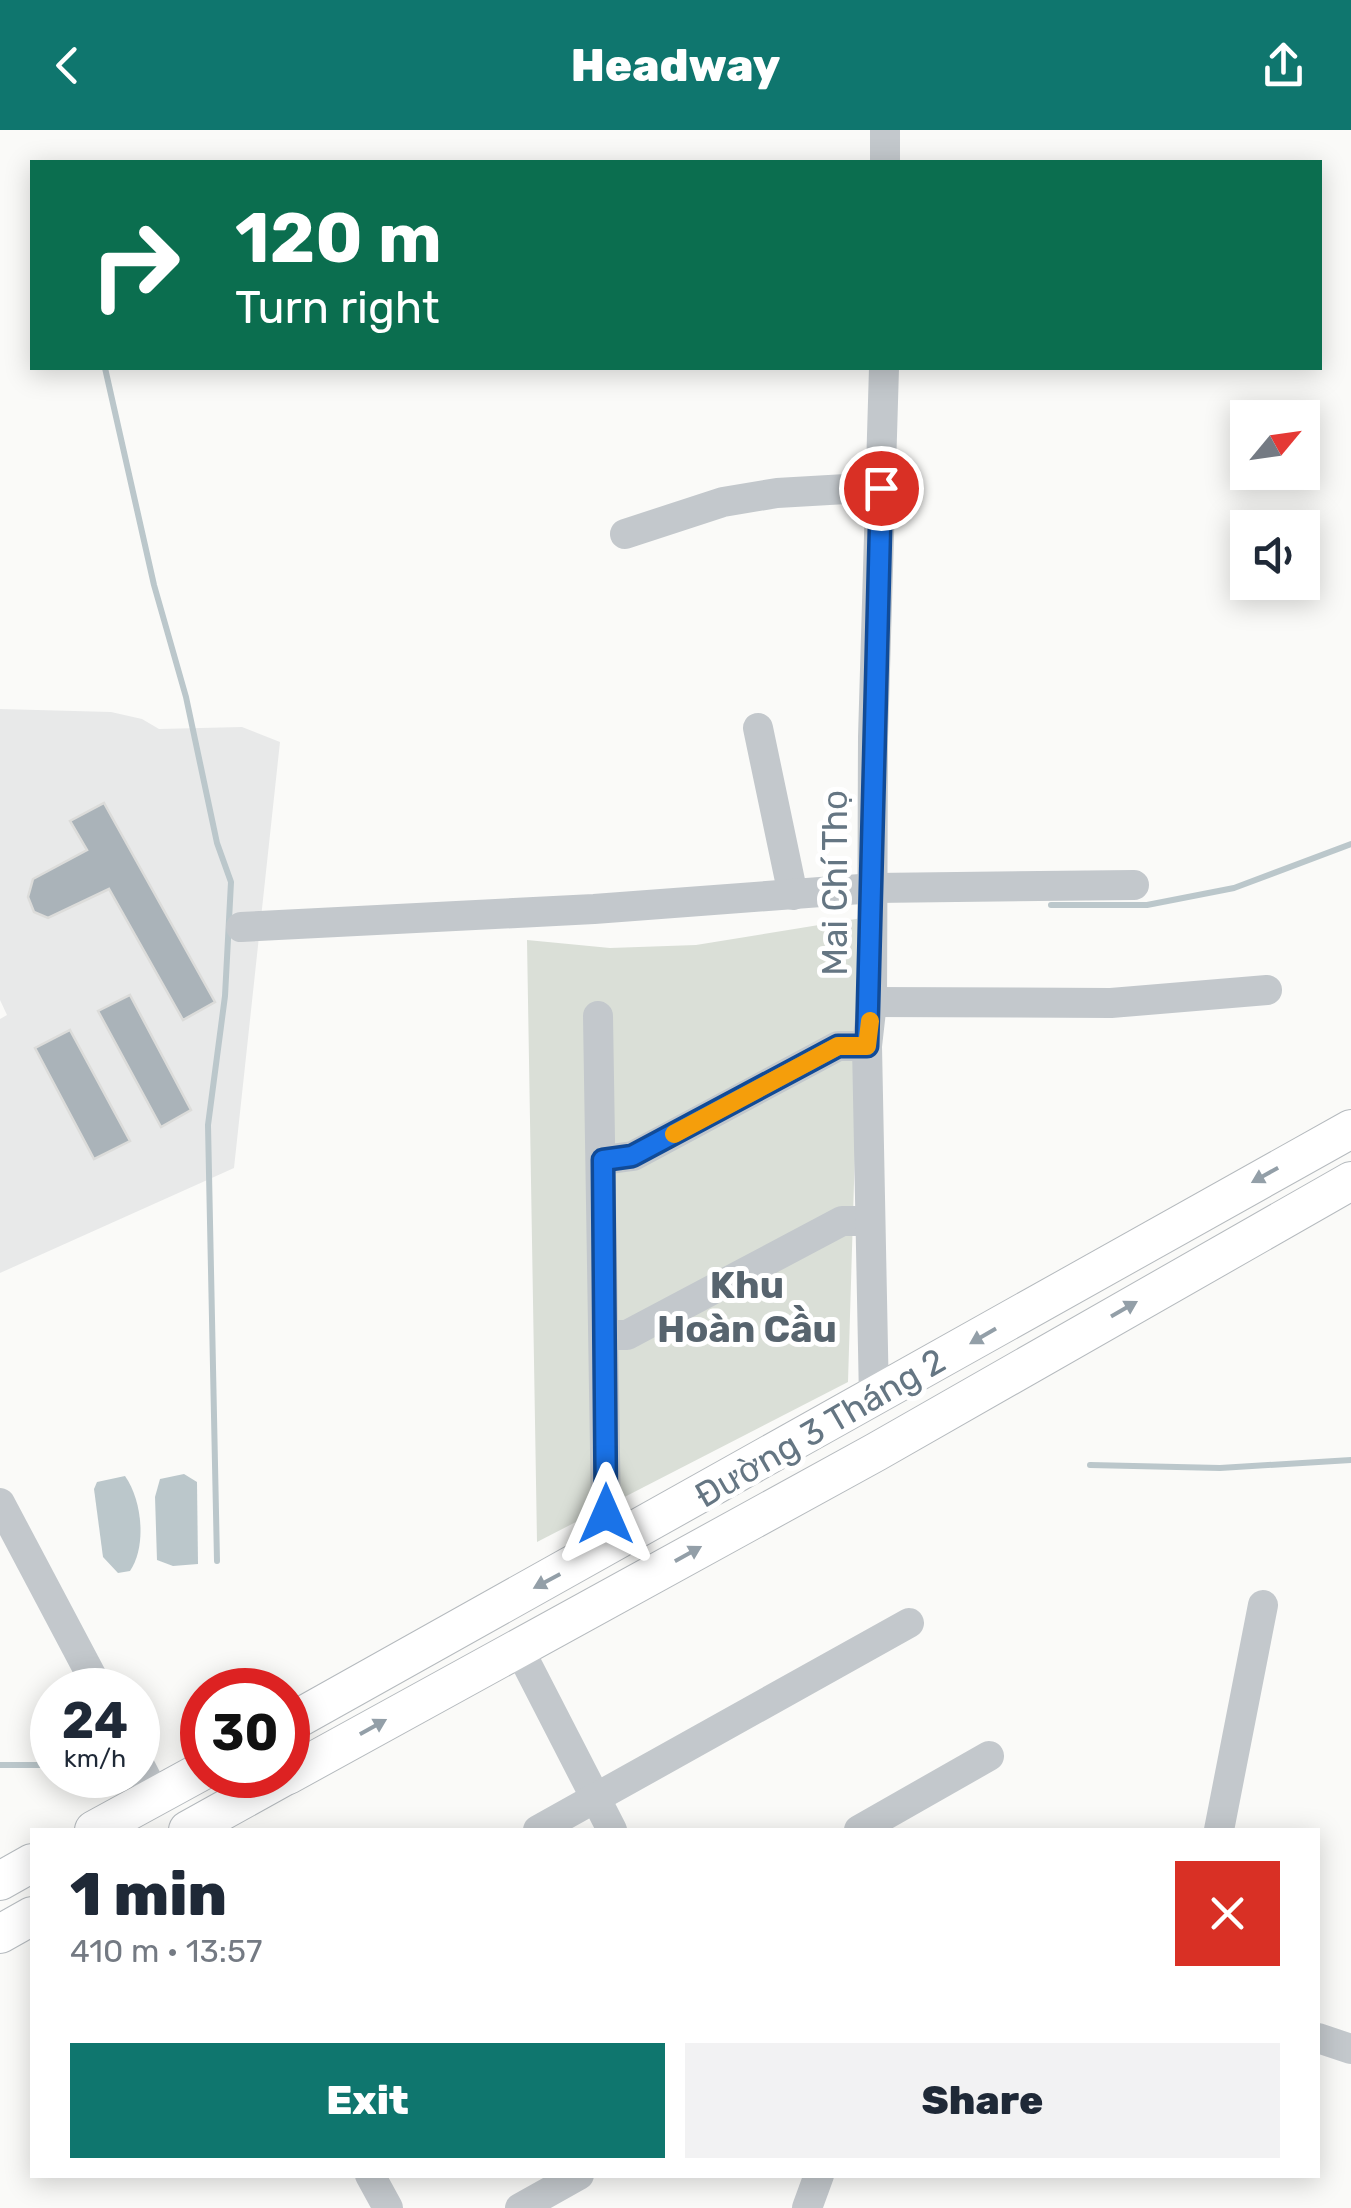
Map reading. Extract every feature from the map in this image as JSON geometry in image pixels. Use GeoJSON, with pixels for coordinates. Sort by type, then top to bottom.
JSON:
{"type":"FeatureCollection","features":[{"type":"Feature","properties":{"kind":"main road","name":"Đường 3 Tháng 2"},"geometry":{"type":"LineString","coordinates":[[310,1712],[874,1399],[1351,1128]]}},
{"type":"Feature","properties":{"kind":"main road","name":"Đường 3 Tháng 2"},"geometry":{"type":"LineString","coordinates":[[310,1762],[876,1452],[1351,1181]]}},
{"type":"Feature","properties":{"kind":"main road"},"geometry":{"type":"LineString","coordinates":[[98,1828],[152,1798]]}},
{"type":"Feature","properties":{"kind":"main road","name":"Đường 3 Tháng 2"},"geometry":{"type":"LineString","coordinates":[[192,1828],[246,1798]]}},
{"type":"Feature","properties":{"kind":"main road"},"geometry":{"type":"LineString","coordinates":[[0,1881],[30,1865]]}},
{"type":"Feature","properties":{"kind":"main road"},"geometry":{"type":"LineString","coordinates":[[0,1934],[30,1917]]}},
{"type":"Feature","properties":{"kind":"street"},"geometry":{"type":"LineString","coordinates":[[885,130],[885,160]]}},
{"type":"Feature","properties":{"kind":"street","name":"Mai Chí Thọ"},"geometry":{"type":"LineString","coordinates":[[874,1399],[867,1046],[872,1002],[884,370]]}},
{"type":"Feature","properties":{"kind":"street"},"geometry":{"type":"LineString","coordinates":[[624,534],[723,502],[796,491],[881,488]]}},
{"type":"Feature","properties":{"kind":"street"},"geometry":{"type":"LineString","coordinates":[[758,728],[793,894]]}},
{"type":"Feature","properties":{"kind":"street"},"geometry":{"type":"LineString","coordinates":[[241,928],[874,888],[1134,886]]}},
{"type":"Feature","properties":{"kind":"street"},"geometry":{"type":"LineString","coordinates":[[872,1002],[1111,1003],[1267,990]]}},
{"type":"Feature","properties":{"kind":"street"},"geometry":{"type":"LineString","coordinates":[[598,1016],[606,1514],[622,1540]]}},
{"type":"Feature","properties":{"kind":"street"},"geometry":{"type":"LineString","coordinates":[[603,1160],[632,1156],[838,1046],[867,1046]]}},
{"type":"Feature","properties":{"kind":"street"},"geometry":{"type":"LineString","coordinates":[[605,1335],[628,1335],[842,1222],[870,1220]]}},
{"type":"Feature","properties":{"kind":"street"},"geometry":{"type":"LineString","coordinates":[[1161,1233],[1186,1273]]}},
{"type":"Feature","properties":{"kind":"street"},"geometry":{"type":"LineString","coordinates":[[0,1504],[87,1668]]}},
{"type":"Feature","properties":{"kind":"street"},"geometry":{"type":"LineString","coordinates":[[1219,1828],[1263,1605]]}},
{"type":"Feature","properties":{"kind":"street"},"geometry":{"type":"LineString","coordinates":[[542,1828],[909,1624]]}},
{"type":"Feature","properties":{"kind":"street"},"geometry":{"type":"LineString","coordinates":[[518,1647],[611,1828]]}},
{"type":"Feature","properties":{"kind":"street"},"geometry":{"type":"LineString","coordinates":[[862,1828],[990,1756]]}},
{"type":"Feature","properties":{"kind":"street"},"geometry":{"type":"LineString","coordinates":[[1320,2039],[1351,2049]]}},
{"type":"Feature","properties":{"kind":"street"},"geometry":{"type":"LineString","coordinates":[[372,2178],[388,2208]]}},
{"type":"Feature","properties":{"kind":"street"},"geometry":{"type":"LineString","coordinates":[[520,2208],[573,2178]]}},
{"type":"Feature","properties":{"kind":"street"},"geometry":{"type":"LineString","coordinates":[[807,2208],[818,2178]]}},
{"type":"Feature","properties":{"kind":"shaded area"},"geometry":{"type":"Polygon","coordinates":[[[0,709],[111,712],[142,719],[159,729],[242,727],[280,742],[234,1168],[0,1273],[0,1019],[7,1015],[0,1000],[0,709]]]}},
{"type":"Feature","properties":{"kind":"shaded area"},"geometry":{"type":"Polygon","coordinates":[[[862,918],[848,1382],[537,1542],[527,940],[610,948],[696,945],[862,918]]]}},
{"type":"Feature","properties":{"kind":"shaded area"},"geometry":{"type":"Polygon","coordinates":[[[184,1474],[197,1482],[198,1564],[173,1566],[157,1560],[155,1497],[160,1479],[184,1474]]]}},
{"type":"Feature","properties":{"kind":"shaded area"},"geometry":{"type":"Polygon","coordinates":[[[125,1476],[139,1510],[140,1536],[130,1571],[118,1573],[103,1557],[94,1489],[97,1482],[125,1476]]]}},
{"type":"Feature","properties":{"kind":"building"},"geometry":{"type":"Polygon","coordinates":[[[104,803],[215,1002],[183,1020],[109,889],[48,918],[34,912],[28,897],[33,879],[87,850],[70,821],[104,803]]]}},
{"type":"Feature","properties":{"kind":"building"},"geometry":{"type":"Polygon","coordinates":[[[130,995],[191,1110],[161,1127],[98,1011],[130,995]]]}},
{"type":"Feature","properties":{"kind":"building"},"geometry":{"type":"Polygon","coordinates":[[[70,1030],[130,1141],[94,1159],[35,1048],[70,1030]]]}},
{"type":"Feature","properties":{"kind":"waterway"},"geometry":{"type":"LineString","coordinates":[[105,370],[154,585],[186,697],[217,843],[231,882],[225,996],[208,1125],[217,1561]]}},
{"type":"Feature","properties":{"kind":"waterway"},"geometry":{"type":"LineString","coordinates":[[1051,905],[1147,905],[1234,888],[1351,844]]}},
{"type":"Feature","properties":{"kind":"waterway"},"geometry":{"type":"LineString","coordinates":[[1090,1465],[1220,1468],[1351,1460]]}},
{"type":"Feature","properties":{"kind":"waterway"},"geometry":{"type":"LineString","coordinates":[[0,1765],[30,1765]]}},
{"type":"Feature","properties":{"kind":"slow traffic"},"geometry":{"type":"LineString","coordinates":[[674,1134],[838,1046],[867,1046],[870,1021]]}},
{"type":"Feature","properties":{"kind":"district","name":"Khu Hoàn Cầu"},"geometry":{"type":"Point","coordinates":[747,1307]}},
{"type":"Feature","properties":{"kind":"route"},"geometry":{"type":"LineString","coordinates":[[606,1514],[603,1160],[632,1156],[838,1046],[867,1046],[872,1002],[873,738],[881,488]]}}]}
